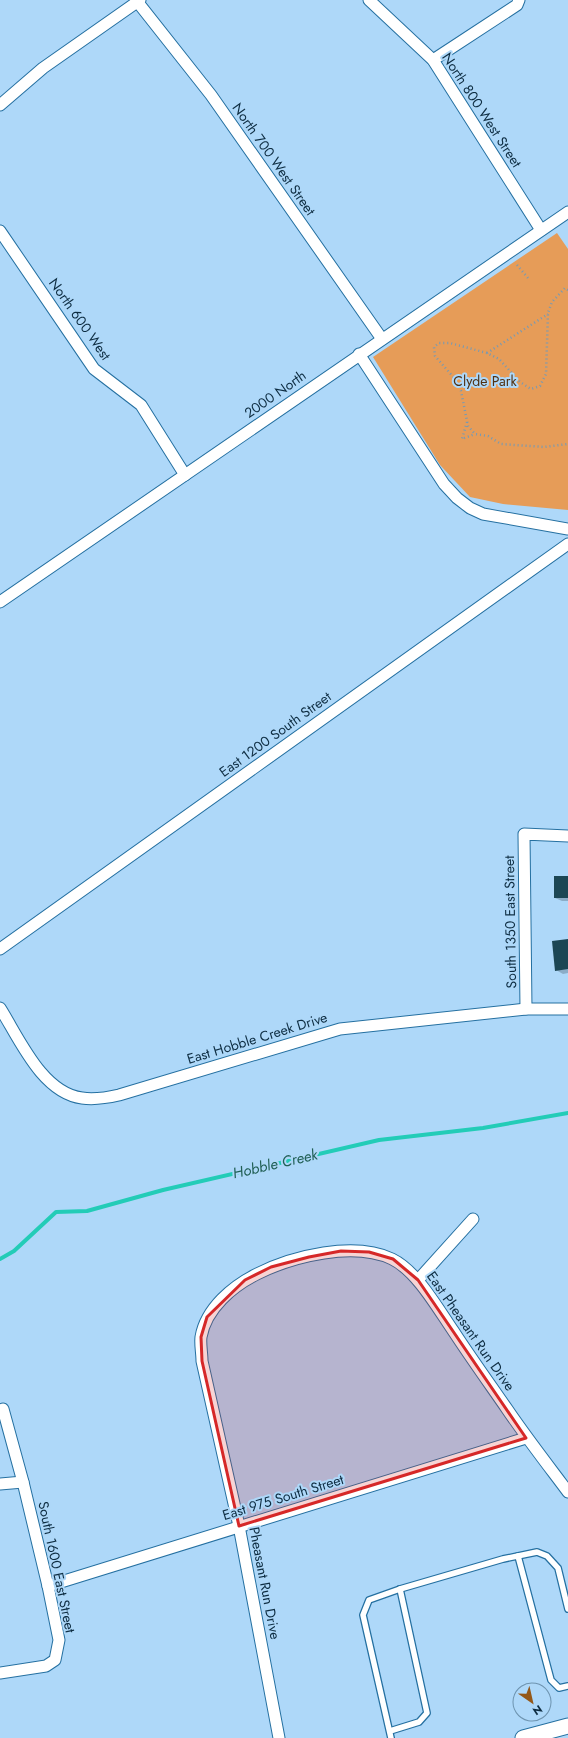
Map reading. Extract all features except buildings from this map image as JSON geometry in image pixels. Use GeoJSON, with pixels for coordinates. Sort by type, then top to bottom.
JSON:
{"type":"FeatureCollection","features":[{"type":"Feature","properties":{"kind":"street","name":"North 800 West Street"},"geometry":{"type":"LineString","coordinates":[[369,0],[433,60],[542,230]]}},
{"type":"Feature","properties":{"kind":"street"},"geometry":{"type":"LineString","coordinates":[[433,60],[517,5],[519,0]]}},
{"type":"Feature","properties":{"kind":"street"},"geometry":{"type":"LineString","coordinates":[[0,105],[44,68],[138,1]]}},
{"type":"Feature","properties":{"kind":"street","name":"North 700 West Street"},"geometry":{"type":"LineString","coordinates":[[138,1],[211,96],[382,339]]}},
{"type":"Feature","properties":{"kind":"street","name":"2000 North"},"geometry":{"type":"LineString","coordinates":[[2,598],[185,475],[359,354],[568,212]]}},
{"type":"Feature","properties":{"kind":"street","name":"North 600 West"},"geometry":{"type":"LineString","coordinates":[[0,232],[94,369],[141,405],[185,475]]}},
{"type":"Feature","properties":{"kind":"street"},"geometry":{"type":"LineString","coordinates":[[359,354],[439,477],[457,498],[470,508],[483,514],[568,529]]}},
{"type":"Feature","properties":{"kind":"street","name":"East 1200 South Street"},"geometry":{"type":"LineString","coordinates":[[0,949],[568,544]]}},
{"type":"Feature","properties":{"kind":"street","name":"South 1350 East Street"},"geometry":{"type":"LineString","coordinates":[[526,1009],[524,834],[568,836]]}},
{"type":"Feature","properties":{"kind":"street","name":"East Hobble Creek Drive"},"geometry":{"type":"LineString","coordinates":[[0,1008],[34,1064],[46,1080],[62,1091],[80,1098],[100,1099],[119,1095],[340,1029],[526,1009],[568,1009]]}},
{"type":"Feature","properties":{"kind":"street"},"geometry":{"type":"LineString","coordinates":[[418,1280],[473,1219]]}},
{"type":"Feature","properties":{"kind":"street","name":"East Pheasant Run Drive"},"geometry":{"type":"LineString","coordinates":[[207,1316],[227,1294],[245,1280],[271,1267],[335,1252],[369,1252],[392,1260],[418,1280],[526,1438],[568,1492]]}},
{"type":"Feature","properties":{"kind":"street","name":"Pheasant Run Drive"},"geometry":{"type":"LineString","coordinates":[[207,1316],[201,1337],[202,1361],[239,1526],[279,1738]]}},
{"type":"Feature","properties":{"kind":"street","name":"South 1600 East Street"},"geometry":{"type":"LineString","coordinates":[[0,1673],[46,1666],[54,1660],[59,1640],[48,1586],[23,1482],[3,1409]]}},
{"type":"Feature","properties":{"kind":"street","name":"East 975 South Street"},"geometry":{"type":"LineString","coordinates":[[48,1586],[526,1438]]}},
{"type":"Feature","properties":{"kind":"street"},"geometry":{"type":"LineString","coordinates":[[0,1484],[23,1482]]}},
{"type":"Feature","properties":{"kind":"street"},"geometry":{"type":"LineString","coordinates":[[523,1738],[568,1726]]}},
{"type":"Feature","properties":{"kind":"lane"},"geometry":{"type":"LineString","coordinates":[[391,1738],[363,1615],[369,1600],[400,1589],[503,1559],[537,1552],[547,1556],[558,1568],[568,1608]]}},
{"type":"Feature","properties":{"kind":"lane"},"geometry":{"type":"LineString","coordinates":[[518,1556],[551,1680],[559,1688],[568,1686]]}},
{"type":"Feature","properties":{"kind":"lane"},"geometry":{"type":"LineString","coordinates":[[390,1731],[419,1722],[427,1713],[400,1589]]}},
{"type":"Feature","properties":{"kind":"path"},"geometry":{"type":"LineString","coordinates":[[517,265],[528,278]]}},
{"type":"Feature","properties":{"kind":"path"},"geometry":{"type":"LineString","coordinates":[[475,434],[468,426],[461,391],[455,379],[435,356],[434,347],[439,343],[450,343],[487,353],[499,359],[520,382],[531,389],[540,386],[546,374],[548,313],[552,302],[565,288],[568,290]]}},
{"type":"Feature","properties":{"kind":"path"},"geometry":{"type":"LineString","coordinates":[[487,353],[548,313]]}},
{"type":"Feature","properties":{"kind":"path"},"geometry":{"type":"LineString","coordinates":[[467,421],[462,439],[475,434],[488,436],[500,444],[544,447],[568,444]]}},
{"type":"Feature","properties":{"kind":"highlighted area"},"geometry":{"type":"Polygon","coordinates":[[[341,1251],[369,1252],[393,1259],[418,1280],[526,1438],[239,1526],[202,1361],[201,1337],[207,1317],[245,1280],[271,1267],[309,1257],[341,1251]]]}},
{"type":"Feature","properties":{"kind":"green space","name":"Clyde Park"},"geometry":{"type":"Polygon","coordinates":[[[557,233],[568,249],[568,510],[503,504],[470,497],[440,465],[373,357],[557,233]]]}},
{"type":"Feature","properties":{"kind":"waterway","name":"Hobble Creek"},"geometry":{"type":"LineString","coordinates":[[0,1259],[14,1251],[56,1212],[87,1211],[163,1190],[379,1140],[483,1128],[568,1113]]}}]}
